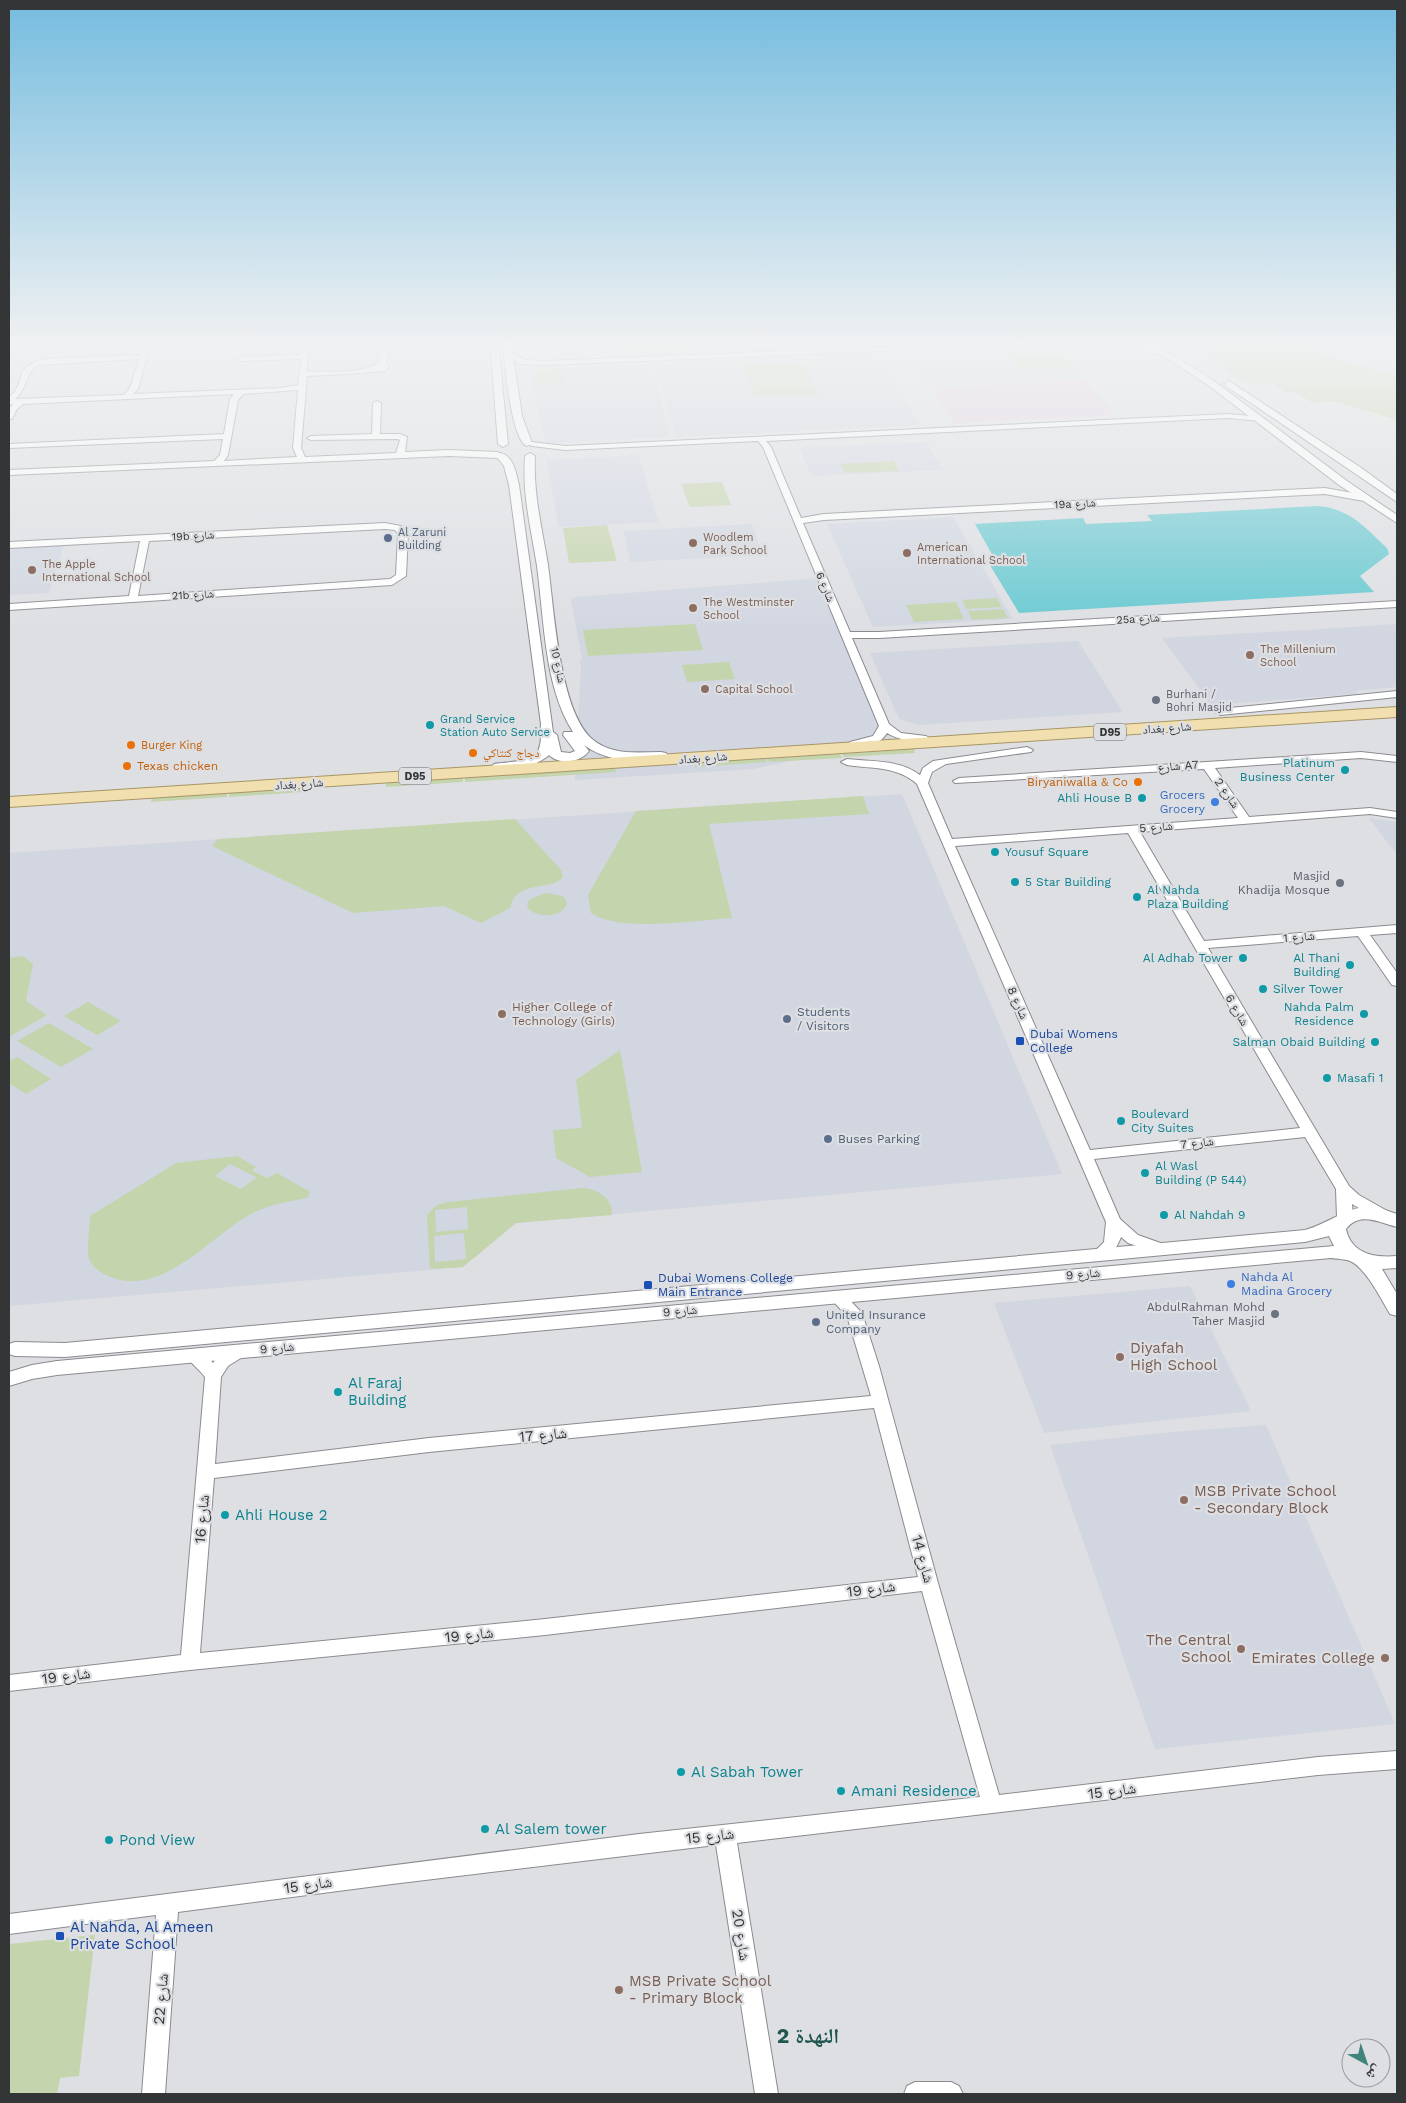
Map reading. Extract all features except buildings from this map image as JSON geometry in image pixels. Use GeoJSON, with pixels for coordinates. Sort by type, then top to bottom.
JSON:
{"type":"FeatureCollection","features":[{"type":"Feature","properties":{"kind":"main road"},"geometry":{"type":"LineString","coordinates":[[1277,721],[1298,714],[1313,702]]}},
{"type":"Feature","properties":{"kind":"main road","name":"شارع بغداد"},"geometry":{"type":"LineString","coordinates":[[9,802],[713,758],[1397,712]]}},
{"type":"Feature","properties":{"kind":"main road"},"geometry":{"type":"LineString","coordinates":[[1371,729],[1397,721]]}},
{"type":"Feature","properties":{"kind":"main road","name":"شارع بغداد"},"geometry":{"type":"LineString","coordinates":[[9,816],[1397,727]]}},
{"type":"Feature","properties":{"kind":"street"},"geometry":{"type":"LineString","coordinates":[[9,446],[159,439]]}},
{"type":"Feature","properties":{"kind":"street"},"geometry":{"type":"LineString","coordinates":[[226,459],[227,439]]}},
{"type":"Feature","properties":{"kind":"street"},"geometry":{"type":"LineString","coordinates":[[298,439],[297,448],[302,460]]}},
{"type":"Feature","properties":{"kind":"street"},"geometry":{"type":"LineString","coordinates":[[398,439],[398,455]]}},
{"type":"Feature","properties":{"kind":"street","name":"شارع 10"},"geometry":{"type":"LineString","coordinates":[[513,439],[530,485],[560,684],[576,726],[585,739],[597,749],[625,756],[713,758]]}},
{"type":"Feature","properties":{"kind":"street","name":"شارع 10"},"geometry":{"type":"LineString","coordinates":[[468,773],[486,768],[519,764],[536,758],[546,748],[547,724],[514,485],[509,466],[516,439]]}},
{"type":"Feature","properties":{"kind":"street"},"geometry":{"type":"LineString","coordinates":[[9,473],[217,463],[226,459],[302,460],[515,448],[565,448],[799,439]]}},
{"type":"Feature","properties":{"kind":"street"},"geometry":{"type":"LineString","coordinates":[[1287,439],[1343,483],[1397,520]]}},
{"type":"Feature","properties":{"kind":"street"},"geometry":{"type":"LineString","coordinates":[[1311,439],[1397,499]]}},
{"type":"Feature","properties":{"kind":"street","name":"شارع 6"},"geometry":{"type":"LineString","coordinates":[[765,441],[884,726]]}},
{"type":"Feature","properties":{"kind":"street"},"geometry":{"type":"LineString","coordinates":[[289,460],[297,448]]}},
{"type":"Feature","properties":{"kind":"street","name":"19a شارع"},"geometry":{"type":"LineString","coordinates":[[1327,491],[1343,483]]}},
{"type":"Feature","properties":{"kind":"street","name":"19a شارع"},"geometry":{"type":"LineString","coordinates":[[797,518],[1327,491],[1364,498]]}},
{"type":"Feature","properties":{"kind":"street","name":"19b شارع"},"geometry":{"type":"LineString","coordinates":[[9,544],[377,527],[393,530],[402,535],[401,574]]}},
{"type":"Feature","properties":{"kind":"street"},"geometry":{"type":"LineString","coordinates":[[133,598],[146,538]]}},
{"type":"Feature","properties":{"kind":"street","name":"21b شارع"},"geometry":{"type":"LineString","coordinates":[[9,607],[378,583],[396,581],[401,578],[401,574]]}},
{"type":"Feature","properties":{"kind":"street","name":"25a شارع"},"geometry":{"type":"LineString","coordinates":[[846,637],[1397,604]]}},
{"type":"Feature","properties":{"kind":"street"},"geometry":{"type":"LineString","coordinates":[[547,724],[555,754],[569,758],[581,752],[581,749],[570,737],[564,722],[560,684]]}},
{"type":"Feature","properties":{"kind":"street"},"geometry":{"type":"LineString","coordinates":[[1220,712],[1397,694]]}},
{"type":"Feature","properties":{"kind":"street"},"geometry":{"type":"LineString","coordinates":[[822,750],[834,746],[876,740],[882,734],[884,726],[892,733],[903,738],[959,742]]}},
{"type":"Feature","properties":{"kind":"street"},"geometry":{"type":"LineString","coordinates":[[846,762],[896,766],[911,772],[922,783],[927,770],[941,762],[1027,750]]}},
{"type":"Feature","properties":{"kind":"street","name":"شارع A7"},"geometry":{"type":"LineString","coordinates":[[959,781],[1361,755],[1397,758]]}},
{"type":"Feature","properties":{"kind":"street","name":"شارع 2"},"geometry":{"type":"LineString","coordinates":[[1207,764],[1246,821]]}},
{"type":"Feature","properties":{"kind":"street","name":"شارع 8"},"geometry":{"type":"LineString","coordinates":[[922,783],[1114,1222],[1133,1239],[1161,1249]]}},
{"type":"Feature","properties":{"kind":"street","name":"شارع 5"},"geometry":{"type":"LineString","coordinates":[[947,843],[1365,812],[1397,816]]}},
{"type":"Feature","properties":{"kind":"street","name":"شارع 6"},"geometry":{"type":"LineString","coordinates":[[1132,829],[1342,1189],[1354,1199],[1391,1219]]}},
{"type":"Feature","properties":{"kind":"street","name":"شارع 1"},"geometry":{"type":"LineString","coordinates":[[1200,945],[1397,929]]}},
{"type":"Feature","properties":{"kind":"street"},"geometry":{"type":"LineString","coordinates":[[1362,932],[1397,982]]}},
{"type":"Feature","properties":{"kind":"street","name":"شارع 7"},"geometry":{"type":"LineString","coordinates":[[1086,1155],[1308,1132]]}},
{"type":"Feature","properties":{"kind":"street","name":"شارع 6"},"geometry":{"type":"LineString","coordinates":[[1342,1189],[1342,1221]]}},
{"type":"Feature","properties":{"kind":"street","name":"شارع 9"},"geometry":{"type":"LineString","coordinates":[[12,1348],[65,1350],[1098,1256],[1306,1236],[1324,1231],[1356,1214],[1370,1213],[1391,1219]]}},
{"type":"Feature","properties":{"kind":"street"},"geometry":{"type":"LineString","coordinates":[[1342,1221],[1337,1236],[1340,1242],[1376,1275],[1397,1309]]}},
{"type":"Feature","properties":{"kind":"street"},"geometry":{"type":"LineString","coordinates":[[1098,1256],[1110,1246],[1113,1240],[1114,1222]]}},
{"type":"Feature","properties":{"kind":"street","name":"شارع 9"},"geometry":{"type":"LineString","coordinates":[[9,1378],[45,1370],[1302,1254],[1331,1252],[1356,1256],[1381,1264],[1397,1262]]}},
{"type":"Feature","properties":{"kind":"street"},"geometry":{"type":"LineString","coordinates":[[854,1312],[862,1294]]}},
{"type":"Feature","properties":{"kind":"street","name":"شارع 14"},"geometry":{"type":"LineString","coordinates":[[838,1296],[854,1312],[881,1401],[928,1583],[992,1805]]}},
{"type":"Feature","properties":{"kind":"street"},"geometry":{"type":"LineString","coordinates":[[323,1344],[352,1335],[392,1330],[406,1325],[418,1317]]}},
{"type":"Feature","properties":{"kind":"street"},"geometry":{"type":"LineString","coordinates":[[9,1378],[19,1367],[20,1360],[12,1348]]}},
{"type":"Feature","properties":{"kind":"street"},"geometry":{"type":"LineString","coordinates":[[195,1356],[204,1363],[213,1377],[222,1362],[238,1352]]}},
{"type":"Feature","properties":{"kind":"street","name":"شارع 16"},"geometry":{"type":"LineString","coordinates":[[190,1662],[213,1377]]}},
{"type":"Feature","properties":{"kind":"street","name":"شارع 17"},"geometry":{"type":"LineString","coordinates":[[206,1472],[429,1445],[881,1401]]}},
{"type":"Feature","properties":{"kind":"street","name":"شارع 19"},"geometry":{"type":"LineString","coordinates":[[9,1683],[190,1662],[545,1627],[928,1583]]}},
{"type":"Feature","properties":{"kind":"street","name":"شارع 15"},"geometry":{"type":"LineString","coordinates":[[14,1921],[725,1835],[1318,1766],[1397,1760]]}},
{"type":"Feature","properties":{"kind":"street","name":"شارع 20"},"geometry":{"type":"LineString","coordinates":[[725,1835],[767,2094]]}},
{"type":"Feature","properties":{"kind":"street","name":"شارع 22"},"geometry":{"type":"LineString","coordinates":[[153,2094],[168,1903]]}},
{"type":"Feature","properties":{"kind":"street"},"geometry":{"type":"LineString","coordinates":[[915,2094],[951,2094]]}},
{"type":"Feature","properties":{"kind":"shaded area"},"geometry":{"type":"Polygon","coordinates":[[[544,439],[626,439],[545,443],[544,439]]]}},
{"type":"Feature","properties":{"kind":"shaded area"},"geometry":{"type":"Polygon","coordinates":[[[926,442],[942,470],[812,476],[799,448],[926,442]]]}},
{"type":"Feature","properties":{"kind":"shaded area"},"geometry":{"type":"Polygon","coordinates":[[[639,455],[658,522],[559,527],[546,460],[639,455]]]}},
{"type":"Feature","properties":{"kind":"shaded area","name":"American International School"},"geometry":{"type":"Polygon","coordinates":[[[953,517],[1013,619],[873,627],[827,524],[953,517]]]}},
{"type":"Feature","properties":{"kind":"shaded area","name":"Woodlem Park School"},"geometry":{"type":"Polygon","coordinates":[[[752,524],[763,555],[630,562],[624,531],[752,524]]]}},
{"type":"Feature","properties":{"kind":"shaded area","name":"The Apple International School"},"geometry":{"type":"Polygon","coordinates":[[[64,545],[49,593],[9,595],[9,548],[64,545]]]}},
{"type":"Feature","properties":{"kind":"shaded area"},"geometry":{"type":"Polygon","coordinates":[[[821,578],[891,739],[754,769],[575,780],[580,660],[582,659],[571,600],[576,597],[821,578]]]}},
{"type":"Feature","properties":{"kind":"shaded area","name":"The Millenium School"},"geometry":{"type":"Polygon","coordinates":[[[1397,624],[1397,687],[1356,691],[1358,694],[1211,705],[1162,638],[1305,630],[1314,641],[1306,630],[1397,624]]]}},
{"type":"Feature","properties":{"kind":"shaded area"},"geometry":{"type":"Polygon","coordinates":[[[1078,641],[1123,712],[918,725],[899,719],[870,653],[1078,641]]]}},
{"type":"Feature","properties":{"kind":"shaded area","name":"Higher College of Technology (Girls)"},"geometry":{"type":"Polygon","coordinates":[[[902,794],[1062,1174],[516,1223],[463,1267],[9,1306],[9,853],[902,794]]]}},
{"type":"Feature","properties":{"kind":"shaded area"},"geometry":{"type":"Polygon","coordinates":[[[1369,818],[1397,822],[1397,855],[1369,818]]]}},
{"type":"Feature","properties":{"kind":"shaded area","name":"Diyafah High School"},"geometry":{"type":"Polygon","coordinates":[[[1190,1286],[1251,1411],[1044,1433],[994,1303],[1190,1286]]]}},
{"type":"Feature","properties":{"kind":"shaded area"},"geometry":{"type":"Polygon","coordinates":[[[1266,1425],[1395,1724],[1155,1749],[1050,1445],[1172,1432],[1266,1425]]]}},
{"type":"Feature","properties":{"kind":"green space"},"geometry":{"type":"Polygon","coordinates":[[[894,461],[899,471],[845,473],[840,464],[894,461]]]}},
{"type":"Feature","properties":{"kind":"green space"},"geometry":{"type":"Polygon","coordinates":[[[722,482],[731,505],[690,507],[681,484],[722,482]]]}},
{"type":"Feature","properties":{"kind":"green space"},"geometry":{"type":"Polygon","coordinates":[[[607,525],[617,561],[569,563],[563,528],[607,525]]]}},
{"type":"Feature","properties":{"kind":"green space"},"geometry":{"type":"Polygon","coordinates":[[[997,598],[1002,607],[966,609],[962,600],[997,598]]]}},
{"type":"Feature","properties":{"kind":"green space"},"geometry":{"type":"Polygon","coordinates":[[[956,602],[964,619],[914,622],[906,605],[956,602]]]}},
{"type":"Feature","properties":{"kind":"green space"},"geometry":{"type":"Polygon","coordinates":[[[1003,609],[1008,618],[972,620],[968,611],[1003,609]]]}},
{"type":"Feature","properties":{"kind":"green space"},"geometry":{"type":"Polygon","coordinates":[[[695,624],[703,650],[588,656],[583,630],[695,624]]]}},
{"type":"Feature","properties":{"kind":"green space"},"geometry":{"type":"Polygon","coordinates":[[[729,662],[735,679],[687,682],[682,665],[729,662]]]}},
{"type":"Feature","properties":{"kind":"green space"},"geometry":{"type":"Polygon","coordinates":[[[914,749],[915,753],[844,757],[842,754],[914,749]]]}},
{"type":"Feature","properties":{"kind":"green space"},"geometry":{"type":"Polygon","coordinates":[[[840,754],[842,758],[769,762],[768,759],[840,754]]]}},
{"type":"Feature","properties":{"kind":"green space"},"geometry":{"type":"Polygon","coordinates":[[[766,759],[767,762],[695,767],[694,763],[766,759]]]}},
{"type":"Feature","properties":{"kind":"green space"},"geometry":{"type":"Polygon","coordinates":[[[615,768],[616,772],[465,782],[465,778],[615,768]]]}},
{"type":"Feature","properties":{"kind":"green space"},"geometry":{"type":"Polygon","coordinates":[[[463,778],[463,782],[386,787],[386,783],[463,778]]]}},
{"type":"Feature","properties":{"kind":"green space"},"geometry":{"type":"Polygon","coordinates":[[[306,788],[305,792],[229,797],[230,793],[306,788]]]}},
{"type":"Feature","properties":{"kind":"green space"},"geometry":{"type":"Polygon","coordinates":[[[227,793],[227,797],[151,802],[152,798],[227,793]]]}},
{"type":"Feature","properties":{"kind":"green space"},"geometry":{"type":"Polygon","coordinates":[[[863,796],[869,814],[709,824],[732,918],[679,923],[639,924],[604,919],[591,913],[588,895],[636,811],[863,796]]]}},
{"type":"Feature","properties":{"kind":"green space"},"geometry":{"type":"Polygon","coordinates":[[[515,819],[561,870],[563,877],[550,884],[526,889],[513,899],[510,908],[481,923],[444,906],[353,913],[212,846],[218,839],[515,819]]]}},
{"type":"Feature","properties":{"kind":"green space"},"geometry":{"type":"Polygon","coordinates":[[[545,893],[563,896],[567,903],[565,908],[555,914],[543,915],[536,914],[527,907],[529,900],[545,893]]]}},
{"type":"Feature","properties":{"kind":"green space"},"geometry":{"type":"Polygon","coordinates":[[[23,956],[33,964],[26,1001],[47,1015],[9,1037],[9,958],[23,956]]]}},
{"type":"Feature","properties":{"kind":"green space"},"geometry":{"type":"Polygon","coordinates":[[[88,1002],[121,1021],[97,1035],[64,1016],[88,1002]]]}},
{"type":"Feature","properties":{"kind":"green space"},"geometry":{"type":"Polygon","coordinates":[[[49,1023],[93,1049],[61,1067],[17,1041],[49,1023]]]}},
{"type":"Feature","properties":{"kind":"green space"},"geometry":{"type":"Polygon","coordinates":[[[620,1050],[642,1172],[590,1177],[556,1158],[553,1130],[582,1128],[576,1080],[620,1050]]]}},
{"type":"Feature","properties":{"kind":"green space"},"geometry":{"type":"Polygon","coordinates":[[[17,1057],[51,1079],[26,1094],[9,1083],[9,1062],[17,1057]]]}},
{"type":"Feature","properties":{"kind":"green space"},"geometry":{"type":"Polygon","coordinates":[[[237,1156],[256,1167],[252,1171],[267,1178],[277,1173],[310,1192],[307,1198],[270,1206],[249,1215],[183,1263],[165,1273],[146,1280],[128,1281],[108,1276],[98,1270],[90,1262],[88,1254],[90,1216],[176,1163],[237,1156]],[[230,1164],[215,1176],[241,1189],[256,1177],[230,1164]]]}},
{"type":"Feature","properties":{"kind":"green space"},"geometry":{"type":"Polygon","coordinates":[[[582,1188],[599,1192],[607,1199],[612,1209],[612,1215],[516,1223],[463,1267],[430,1269],[427,1215],[437,1205],[448,1202],[582,1188]],[[467,1207],[435,1210],[436,1232],[468,1229],[467,1207]],[[464,1233],[434,1236],[435,1262],[466,1259],[464,1233]]]}},
{"type":"Feature","properties":{"kind":"green space"},"geometry":{"type":"Polygon","coordinates":[[[95,1935],[79,2076],[60,2078],[57,2094],[9,2094],[9,1944],[95,1935]]]}},
{"type":"Feature","properties":{"kind":"water"},"geometry":{"type":"Polygon","coordinates":[[[1319,506],[1340,511],[1349,516],[1387,548],[1389,554],[1360,576],[1374,592],[1019,613],[991,567],[993,556],[975,524],[1083,518],[1086,524],[1152,521],[1147,515],[1319,506]]]}},
{"type":"Feature","properties":{"kind":"place","name":"Al Zaruni Building"},"geometry":{"type":"Point","coordinates":[388,538]}},
{"type":"Feature","properties":{"kind":"place","name":"Woodlem Park School"},"geometry":{"type":"Point","coordinates":[693,543]}},
{"type":"Feature","properties":{"kind":"place","name":"American International School"},"geometry":{"type":"Point","coordinates":[907,553]}},
{"type":"Feature","properties":{"kind":"place","name":"The Apple International School"},"geometry":{"type":"Point","coordinates":[32,570]}},
{"type":"Feature","properties":{"kind":"place","name":"The Westminster School"},"geometry":{"type":"Point","coordinates":[693,608]}},
{"type":"Feature","properties":{"kind":"place","name":"The Millenium School"},"geometry":{"type":"Point","coordinates":[1250,655]}},
{"type":"Feature","properties":{"kind":"place","name":"Capital School"},"geometry":{"type":"Point","coordinates":[705,689]}},
{"type":"Feature","properties":{"kind":"place","name":"Burhani / Bohri Masjid"},"geometry":{"type":"Point","coordinates":[1156,700]}},
{"type":"Feature","properties":{"kind":"place","name":"Grand Service Station Auto Service"},"geometry":{"type":"Point","coordinates":[430,725]}},
{"type":"Feature","properties":{"kind":"place","name":"Burger King"},"geometry":{"type":"Point","coordinates":[131,745]}},
{"type":"Feature","properties":{"kind":"place","name":"دجاج كنتاكي"},"geometry":{"type":"Point","coordinates":[473,753]}},
{"type":"Feature","properties":{"kind":"place","name":"Texas chicken"},"geometry":{"type":"Point","coordinates":[127,766]}},
{"type":"Feature","properties":{"kind":"place","name":"Platinum Business Center"},"geometry":{"type":"Point","coordinates":[1345,770]}},
{"type":"Feature","properties":{"kind":"place","name":"Biryaniwalla & Co"},"geometry":{"type":"Point","coordinates":[1138,782]}},
{"type":"Feature","properties":{"kind":"place","name":"Ahli House B"},"geometry":{"type":"Point","coordinates":[1142,798]}},
{"type":"Feature","properties":{"kind":"place","name":"Grocers Grocery"},"geometry":{"type":"Point","coordinates":[1215,802]}},
{"type":"Feature","properties":{"kind":"place","name":"Yousuf Square"},"geometry":{"type":"Point","coordinates":[995,852]}},
{"type":"Feature","properties":{"kind":"place","name":"5 Star Building"},"geometry":{"type":"Point","coordinates":[1015,882]}},
{"type":"Feature","properties":{"kind":"place","name":"Masjid Khadija Mosque"},"geometry":{"type":"Point","coordinates":[1340,883]}},
{"type":"Feature","properties":{"kind":"place","name":"Al Nahda Plaza Building"},"geometry":{"type":"Point","coordinates":[1137,897]}},
{"type":"Feature","properties":{"kind":"place","name":"Al Adhab Tower"},"geometry":{"type":"Point","coordinates":[1243,958]}},
{"type":"Feature","properties":{"kind":"place","name":"Al Thani Building"},"geometry":{"type":"Point","coordinates":[1350,965]}},
{"type":"Feature","properties":{"kind":"place","name":"Silver Tower"},"geometry":{"type":"Point","coordinates":[1263,989]}},
{"type":"Feature","properties":{"kind":"place","name":"Higher College of Technology (Girls)"},"geometry":{"type":"Point","coordinates":[502,1014]}},
{"type":"Feature","properties":{"kind":"place","name":"Nahda Palm Residence"},"geometry":{"type":"Point","coordinates":[1364,1014]}},
{"type":"Feature","properties":{"kind":"place","name":"Students / Visitors"},"geometry":{"type":"Point","coordinates":[787,1019]}},
{"type":"Feature","properties":{"kind":"place","name":"Dubai Womens College"},"geometry":{"type":"Point","coordinates":[1020,1041]}},
{"type":"Feature","properties":{"kind":"place","name":"Salman Obaid Building"},"geometry":{"type":"Point","coordinates":[1375,1042]}},
{"type":"Feature","properties":{"kind":"place","name":"Masafi 1"},"geometry":{"type":"Point","coordinates":[1327,1078]}},
{"type":"Feature","properties":{"kind":"place","name":"Boulevard City Suites"},"geometry":{"type":"Point","coordinates":[1121,1121]}},
{"type":"Feature","properties":{"kind":"place","name":"Buses Parking"},"geometry":{"type":"Point","coordinates":[828,1139]}},
{"type":"Feature","properties":{"kind":"place","name":"Al Wasl Building (P 544)"},"geometry":{"type":"Point","coordinates":[1145,1173]}},
{"type":"Feature","properties":{"kind":"place","name":"Al Nahdah 9"},"geometry":{"type":"Point","coordinates":[1164,1215]}},
{"type":"Feature","properties":{"kind":"place","name":"Nahda Al Madina Grocery"},"geometry":{"type":"Point","coordinates":[1231,1284]}},
{"type":"Feature","properties":{"kind":"place","name":"Dubai Womens College Main Entrance"},"geometry":{"type":"Point","coordinates":[648,1285]}},
{"type":"Feature","properties":{"kind":"place","name":"AbdulRahman Mohd Taher Masjid"},"geometry":{"type":"Point","coordinates":[1275,1314]}},
{"type":"Feature","properties":{"kind":"place","name":"United Insurance Company"},"geometry":{"type":"Point","coordinates":[816,1322]}},
{"type":"Feature","properties":{"kind":"place","name":"Diyafah High School"},"geometry":{"type":"Point","coordinates":[1120,1357]}},
{"type":"Feature","properties":{"kind":"place","name":"Al Faraj Building"},"geometry":{"type":"Point","coordinates":[338,1392]}},
{"type":"Feature","properties":{"kind":"place","name":"MSB Private School - Secondary Block"},"geometry":{"type":"Point","coordinates":[1184,1500]}},
{"type":"Feature","properties":{"kind":"place","name":"Ahli House 2"},"geometry":{"type":"Point","coordinates":[225,1515]}},
{"type":"Feature","properties":{"kind":"place","name":"The Central School"},"geometry":{"type":"Point","coordinates":[1241,1649]}},
{"type":"Feature","properties":{"kind":"place","name":"Emirates College"},"geometry":{"type":"Point","coordinates":[1385,1658]}},
{"type":"Feature","properties":{"kind":"place","name":"Al Sabah Tower"},"geometry":{"type":"Point","coordinates":[681,1772]}},
{"type":"Feature","properties":{"kind":"place","name":"Amani Residence"},"geometry":{"type":"Point","coordinates":[841,1791]}},
{"type":"Feature","properties":{"kind":"place","name":"Al Salem tower"},"geometry":{"type":"Point","coordinates":[485,1829]}},
{"type":"Feature","properties":{"kind":"place","name":"Pond View"},"geometry":{"type":"Point","coordinates":[109,1840]}},
{"type":"Feature","properties":{"kind":"place","name":"Al Nahda, Al Ameen Private School"},"geometry":{"type":"Point","coordinates":[60,1936]}},
{"type":"Feature","properties":{"kind":"place","name":"MSB Private School - Primary Block"},"geometry":{"type":"Point","coordinates":[619,1990]}},
{"type":"Feature","properties":{"kind":"district","name":"النهدة 2"},"geometry":{"type":"Point","coordinates":[808,2035]}}]}
